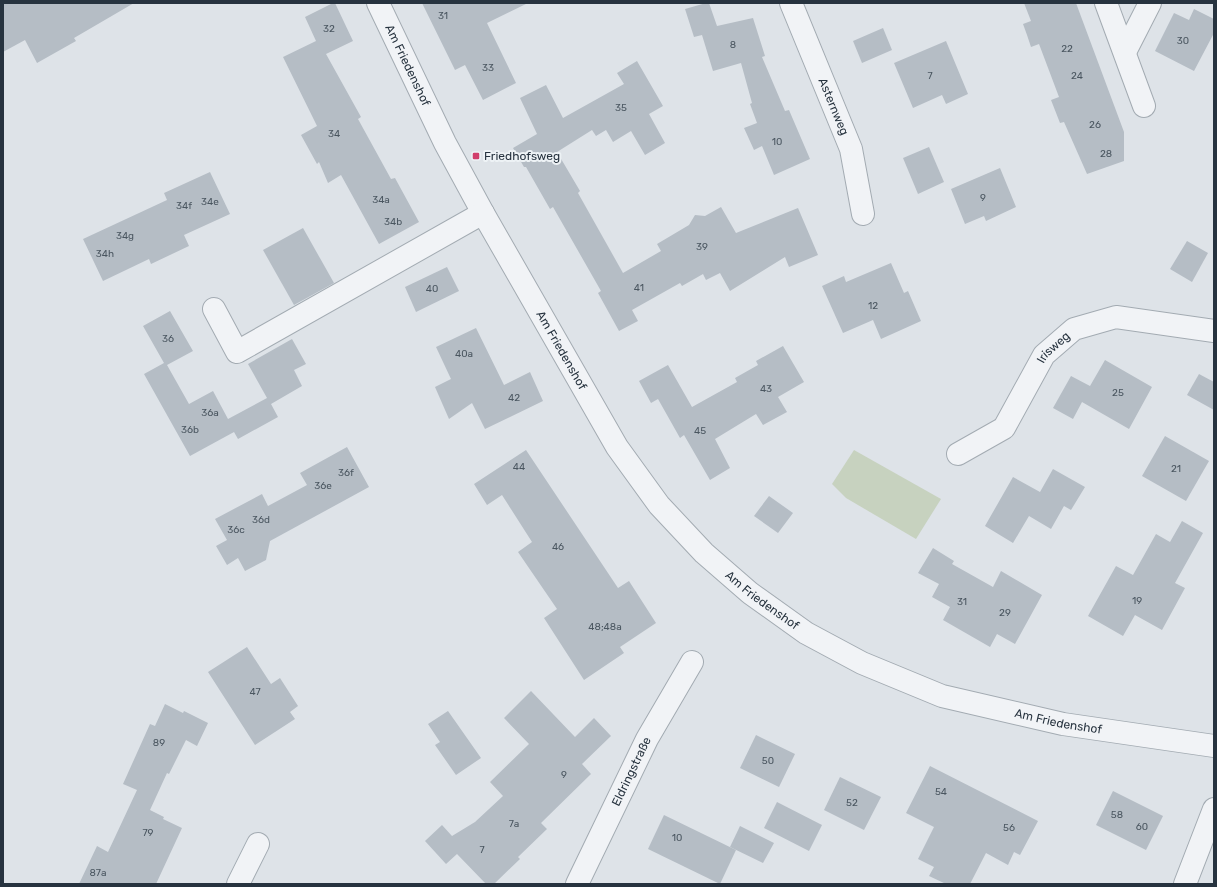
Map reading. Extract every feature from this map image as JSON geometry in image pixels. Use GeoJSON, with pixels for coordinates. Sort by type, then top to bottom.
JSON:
{"type":"FeatureCollection","features":[{"type":"Feature","properties":{"kind":"street","name":"Am Friedenshof"},"geometry":{"type":"LineString","coordinates":[[378,3],[446,143],[483,213],[617,447],[659,505],[704,553],[750,593],[806,633],[862,663],[942,696],[1063,724],[1214,746]]}},
{"type":"Feature","properties":{"kind":"street","name":"Asternweg"},"geometry":{"type":"LineString","coordinates":[[791,3],[851,149],[863,214]]}},
{"type":"Feature","properties":{"kind":"street"},"geometry":{"type":"LineString","coordinates":[[1106,3],[1144,106]]}},
{"type":"Feature","properties":{"kind":"street"},"geometry":{"type":"LineString","coordinates":[[1125,52],[1150,3]]}},
{"type":"Feature","properties":{"kind":"street"},"geometry":{"type":"LineString","coordinates":[[214,309],[236,352],[483,213]]}},
{"type":"Feature","properties":{"kind":"street","name":"Irisweg"},"geometry":{"type":"LineString","coordinates":[[958,454],[1004,428],[1044,355],[1074,329],[1116,317],[1214,331]]}},
{"type":"Feature","properties":{"kind":"street","name":"Eldringstraße"},"geometry":{"type":"LineString","coordinates":[[577,884],[647,739],[692,662]]}},
{"type":"Feature","properties":{"kind":"street"},"geometry":{"type":"LineString","coordinates":[[1185,884],[1214,809]]}},
{"type":"Feature","properties":{"kind":"street"},"geometry":{"type":"LineString","coordinates":[[238,884],[258,844]]}},
{"type":"Feature","properties":{"kind":"green space"},"geometry":{"type":"Polygon","coordinates":[[[854,450],[941,499],[916,539],[846,498],[832,484],[854,450]]]}},
{"type":"Feature","properties":{"kind":"building"},"geometry":{"type":"Polygon","coordinates":[[[3,3],[134,3],[74,38],[76,41],[37,63],[25,40],[3,52],[3,3]]]}},
{"type":"Feature","properties":{"kind":"building"},"geometry":{"type":"Polygon","coordinates":[[[335,3],[353,41],[326,54],[361,117],[358,119],[391,179],[395,178],[419,222],[379,244],[341,175],[328,183],[319,162],[317,164],[301,135],[317,126],[283,57],[316,41],[305,17],[335,3]]]}},
{"type":"Feature","properties":{"kind":"building"},"geometry":{"type":"Polygon","coordinates":[[[422,3],[528,3],[487,23],[516,83],[483,100],[465,65],[455,70],[422,3]]]}},
{"type":"Feature","properties":{"kind":"building"},"geometry":{"type":"Polygon","coordinates":[[[709,3],[717,26],[753,18],[765,56],[762,57],[785,111],[789,110],[810,159],[774,175],[762,146],[754,150],[744,128],[757,123],[750,104],[752,103],[741,63],[713,71],[702,35],[694,37],[685,9],[709,3]]]}},
{"type":"Feature","properties":{"kind":"building"},"geometry":{"type":"Polygon","coordinates":[[[1024,3],[1076,3],[1124,132],[1124,161],[1087,174],[1064,122],[1060,123],[1051,100],[1059,97],[1039,44],[1031,47],[1023,24],[1031,21],[1024,3]]]}},
{"type":"Feature","properties":{"kind":"building"},"geometry":{"type":"Polygon","coordinates":[[[1194,9],[1214,19],[1214,33],[1194,71],[1155,51],[1174,13],[1189,20],[1194,9]]]}},
{"type":"Feature","properties":{"kind":"building"},"geometry":{"type":"Polygon","coordinates":[[[883,28],[892,50],[862,63],[853,41],[883,28]]]}},
{"type":"Feature","properties":{"kind":"building"},"geometry":{"type":"Polygon","coordinates":[[[946,41],[968,94],[946,104],[942,95],[913,108],[894,63],[946,41]]]}},
{"type":"Feature","properties":{"kind":"building"},"geometry":{"type":"Polygon","coordinates":[[[637,61],[663,106],[649,114],[665,143],[645,155],[631,131],[613,142],[606,130],[596,136],[592,130],[557,152],[580,191],[578,193],[623,273],[661,251],[657,244],[689,225],[695,215],[705,216],[721,207],[736,233],[798,208],[818,255],[789,267],[785,257],[730,291],[720,273],[706,280],[703,274],[682,286],[680,283],[632,310],[638,321],[619,331],[598,293],[601,291],[553,207],[550,209],[526,167],[524,167],[513,148],[537,134],[520,98],[546,85],[563,118],[624,84],[617,73],[637,61]]]}},
{"type":"Feature","properties":{"kind":"building"},"geometry":{"type":"Polygon","coordinates":[[[929,147],[944,182],[918,194],[903,158],[929,147]]]}},
{"type":"Feature","properties":{"kind":"building"},"geometry":{"type":"Polygon","coordinates":[[[1000,168],[1016,207],[986,221],[984,216],[965,224],[951,189],[1000,168]]]}},
{"type":"Feature","properties":{"kind":"building"},"geometry":{"type":"Polygon","coordinates":[[[210,172],[230,214],[184,235],[189,246],[151,264],[149,259],[103,281],[83,239],[167,200],[164,193],[210,172]]]}},
{"type":"Feature","properties":{"kind":"building"},"geometry":{"type":"Polygon","coordinates":[[[303,228],[334,283],[294,305],[263,250],[303,228]]]}},
{"type":"Feature","properties":{"kind":"building"},"geometry":{"type":"Polygon","coordinates":[[[1187,241],[1208,253],[1192,282],[1170,269],[1187,241]]]}},
{"type":"Feature","properties":{"kind":"building"},"geometry":{"type":"Polygon","coordinates":[[[891,263],[904,293],[908,291],[921,321],[881,339],[873,320],[843,333],[822,286],[844,276],[846,282],[891,263]]]}},
{"type":"Feature","properties":{"kind":"building"},"geometry":{"type":"Polygon","coordinates":[[[447,267],[459,291],[416,312],[405,287],[447,267]]]}},
{"type":"Feature","properties":{"kind":"building"},"geometry":{"type":"Polygon","coordinates":[[[170,311],[193,351],[167,365],[189,404],[213,391],[228,419],[267,398],[248,364],[292,339],[306,364],[294,370],[302,386],[271,404],[278,417],[238,439],[234,432],[190,456],[144,374],[164,363],[143,326],[170,311]]]}},
{"type":"Feature","properties":{"kind":"building"},"geometry":{"type":"Polygon","coordinates":[[[476,328],[504,385],[530,372],[543,401],[485,429],[472,403],[449,419],[435,387],[451,379],[436,347],[476,328]]]}},
{"type":"Feature","properties":{"kind":"building"},"geometry":{"type":"Polygon","coordinates":[[[783,346],[804,382],[778,397],[787,412],[763,425],[756,414],[715,439],[730,468],[710,480],[684,435],[680,438],[658,399],[651,403],[639,381],[668,365],[692,407],[737,382],[735,378],[758,365],[756,361],[783,346]]]}},
{"type":"Feature","properties":{"kind":"building"},"geometry":{"type":"Polygon","coordinates":[[[1105,360],[1152,387],[1129,429],[1082,402],[1073,419],[1053,408],[1071,376],[1090,386],[1105,360]]]}},
{"type":"Feature","properties":{"kind":"building"},"geometry":{"type":"Polygon","coordinates":[[[1199,374],[1214,382],[1214,410],[1187,395],[1199,374]]]}},
{"type":"Feature","properties":{"kind":"building"},"geometry":{"type":"Polygon","coordinates":[[[1165,436],[1209,461],[1186,501],[1142,476],[1165,436]]]}},
{"type":"Feature","properties":{"kind":"building"},"geometry":{"type":"Polygon","coordinates":[[[347,447],[369,487],[270,541],[266,560],[245,571],[238,558],[227,565],[216,546],[227,540],[215,519],[262,494],[268,506],[307,485],[300,473],[347,447]]]}},
{"type":"Feature","properties":{"kind":"building"},"geometry":{"type":"Polygon","coordinates":[[[526,450],[618,588],[629,581],[656,623],[620,647],[624,653],[584,680],[544,618],[557,609],[518,552],[532,542],[502,495],[487,505],[474,484],[526,450]]]}},
{"type":"Feature","properties":{"kind":"building"},"geometry":{"type":"Polygon","coordinates":[[[1053,469],[1085,487],[1071,510],[1064,506],[1051,529],[1029,516],[1013,543],[985,526],[1013,477],[1040,492],[1053,469]]]}},
{"type":"Feature","properties":{"kind":"building"},"geometry":{"type":"Polygon","coordinates":[[[769,496],[793,513],[778,533],[754,516],[769,496]]]}},
{"type":"Feature","properties":{"kind":"building"},"geometry":{"type":"Polygon","coordinates":[[[1182,521],[1203,533],[1175,583],[1185,588],[1162,630],[1135,615],[1123,636],[1088,616],[1116,566],[1133,575],[1156,534],[1170,542],[1182,521]]]}},
{"type":"Feature","properties":{"kind":"building"},"geometry":{"type":"Polygon","coordinates":[[[933,548],[954,561],[952,564],[993,587],[1001,571],[1042,595],[1015,644],[997,634],[990,647],[943,620],[950,607],[932,597],[939,584],[918,573],[933,548]]]}},
{"type":"Feature","properties":{"kind":"building"},"geometry":{"type":"Polygon","coordinates":[[[247,647],[271,684],[280,678],[298,706],[290,712],[295,719],[255,745],[208,672],[247,647]]]}},
{"type":"Feature","properties":{"kind":"building"},"geometry":{"type":"Polygon","coordinates":[[[531,691],[575,737],[594,718],[611,736],[582,764],[591,774],[541,823],[547,829],[518,857],[520,859],[494,884],[486,884],[457,854],[446,864],[425,841],[442,825],[452,836],[475,822],[503,796],[490,782],[529,744],[504,718],[531,691]]]}},
{"type":"Feature","properties":{"kind":"building"},"geometry":{"type":"Polygon","coordinates":[[[165,704],[183,713],[184,711],[208,723],[197,746],[186,740],[169,774],[167,773],[150,810],[164,817],[163,819],[182,828],[156,884],[79,884],[97,846],[108,852],[137,790],[123,784],[150,724],[155,726],[165,704]]]}},
{"type":"Feature","properties":{"kind":"building"},"geometry":{"type":"Polygon","coordinates":[[[448,711],[481,758],[456,775],[435,745],[440,742],[428,724],[448,711]]]}},
{"type":"Feature","properties":{"kind":"building"},"geometry":{"type":"Polygon","coordinates":[[[756,735],[795,754],[779,787],[740,768],[756,735]]]}},
{"type":"Feature","properties":{"kind":"building"},"geometry":{"type":"Polygon","coordinates":[[[930,766],[1038,821],[1020,855],[1014,852],[1008,865],[986,853],[970,884],[946,884],[929,876],[934,867],[918,859],[934,827],[906,813],[930,766]]]}},
{"type":"Feature","properties":{"kind":"building"},"geometry":{"type":"Polygon","coordinates":[[[840,777],[881,797],[864,830],[824,810],[840,777]]]}},
{"type":"Feature","properties":{"kind":"building"},"geometry":{"type":"Polygon","coordinates":[[[1113,791],[1163,816],[1146,850],[1096,825],[1113,791]]]}},
{"type":"Feature","properties":{"kind":"building"},"geometry":{"type":"Polygon","coordinates":[[[777,802],[822,825],[809,851],[764,828],[777,802]]]}},
{"type":"Feature","properties":{"kind":"building"},"geometry":{"type":"Polygon","coordinates":[[[664,815],[736,850],[720,884],[648,849],[664,815]]]}},
{"type":"Feature","properties":{"kind":"building"},"geometry":{"type":"Polygon","coordinates":[[[740,826],[774,843],[763,863],[730,847],[740,826]]]}},
{"type":"Feature","properties":{"kind":"place","name":"Friedhofsweg"},"geometry":{"type":"Point","coordinates":[476,156]}}]}
